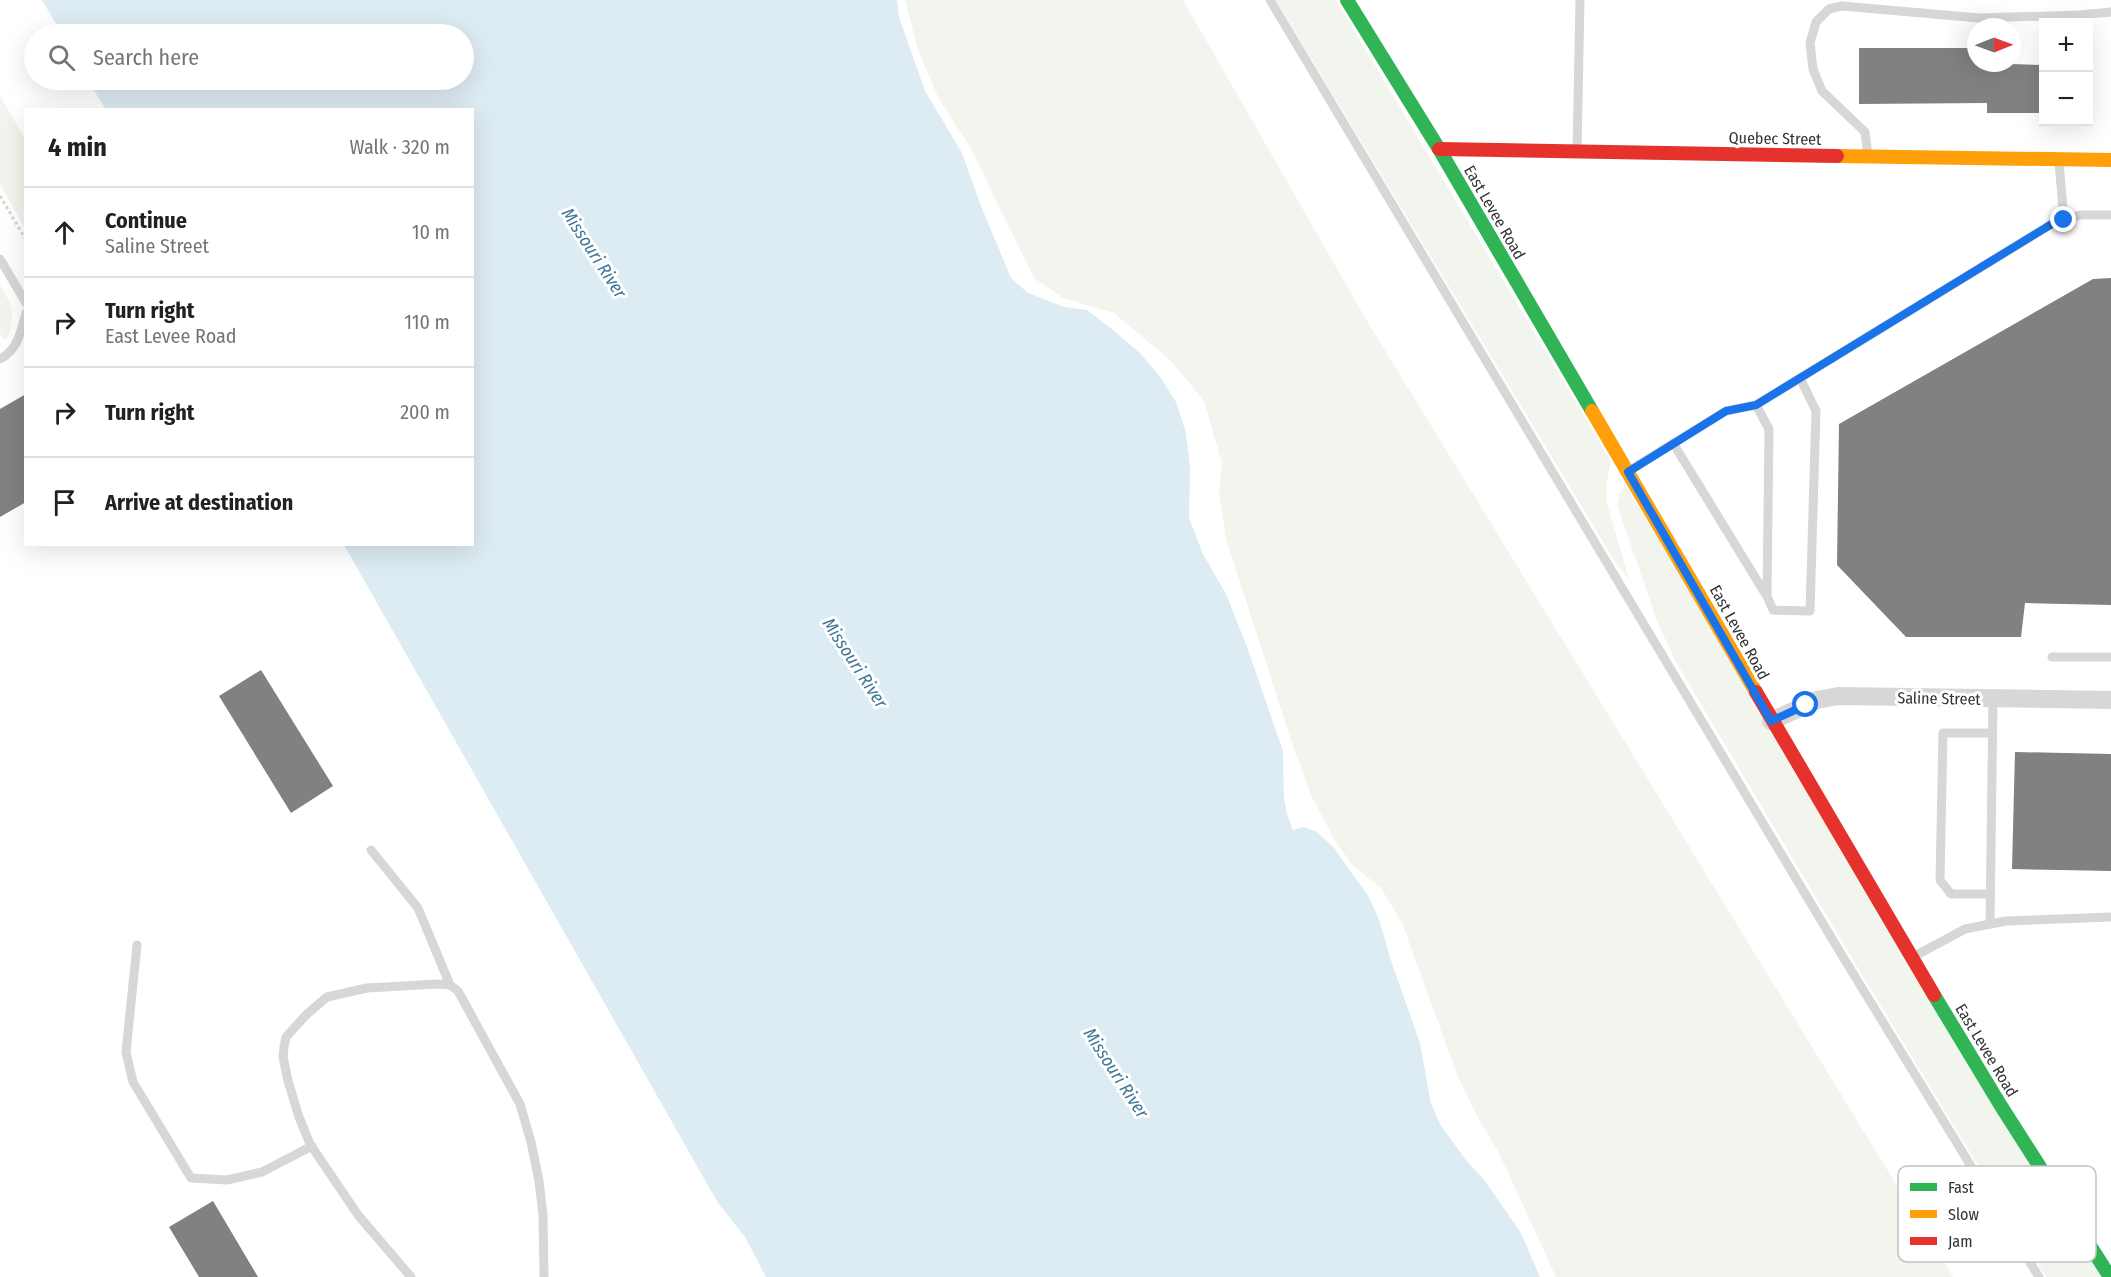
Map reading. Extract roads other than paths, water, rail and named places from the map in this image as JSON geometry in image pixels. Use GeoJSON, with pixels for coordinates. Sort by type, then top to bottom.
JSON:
{"type":"FeatureCollection","features":[{"type":"Feature","properties":{"kind":"street","name":"East Levee Road"},"geometry":{"type":"LineString","coordinates":[[1347,0],[1438,149],[1911,958],[2001,1107],[2041,1166]]}},
{"type":"Feature","properties":{"kind":"street","name":"Quebec Street"},"geometry":{"type":"LineString","coordinates":[[1438,149],[2111,160]]}},
{"type":"Feature","properties":{"kind":"street","name":"Saline Street"},"geometry":{"type":"LineString","coordinates":[[1771,721],[1816,700],[1838,696],[2111,700]]}},
{"type":"Feature","properties":{"kind":"street","name":"East Levee Road"},"geometry":{"type":"LineString","coordinates":[[2096,1248],[2110,1277]]}},
{"type":"Feature","properties":{"kind":"lane"},"geometry":{"type":"LineString","coordinates":[[1270,0],[1825,927],[1971,1166]]}},
{"type":"Feature","properties":{"kind":"lane"},"geometry":{"type":"LineString","coordinates":[[1576,152],[1580,0]]}},
{"type":"Feature","properties":{"kind":"lane"},"geometry":{"type":"LineString","coordinates":[[1868,156],[1865,132],[1822,91],[1813,69],[1810,44],[1816,22],[1829,9],[1842,6],[1979,18],[2111,12]]}},
{"type":"Feature","properties":{"kind":"lane"},"geometry":{"type":"LineString","coordinates":[[2059,159],[2064,220]]}},
{"type":"Feature","properties":{"kind":"lane"},"geometry":{"type":"LineString","coordinates":[[1628,472],[1726,411],[1756,405],[2055,222],[2080,215],[2111,215]]}},
{"type":"Feature","properties":{"kind":"lane"},"geometry":{"type":"LineString","coordinates":[[0,259],[24,300]]}},
{"type":"Feature","properties":{"kind":"lane"},"geometry":{"type":"LineString","coordinates":[[2,356],[19,341],[24,321]]}},
{"type":"Feature","properties":{"kind":"lane"},"geometry":{"type":"LineString","coordinates":[[1673,443],[1767,596],[1773,610],[1810,611],[1816,411],[1800,378]]}},
{"type":"Feature","properties":{"kind":"lane"},"geometry":{"type":"LineString","coordinates":[[1756,405],[1769,429],[1767,596]]}},
{"type":"Feature","properties":{"kind":"lane"},"geometry":{"type":"LineString","coordinates":[[2052,657],[2111,657]]}},
{"type":"Feature","properties":{"kind":"lane"},"geometry":{"type":"LineString","coordinates":[[1990,924],[1993,698]]}},
{"type":"Feature","properties":{"kind":"lane"},"geometry":{"type":"LineString","coordinates":[[1990,894],[1951,894],[1940,880],[1943,733],[1992,734]]}},
{"type":"Feature","properties":{"kind":"lane"},"geometry":{"type":"LineString","coordinates":[[371,850],[418,908],[450,985],[458,991],[464,1001],[519,1104],[531,1142],[539,1181],[544,1277]]}},
{"type":"Feature","properties":{"kind":"lane"},"geometry":{"type":"LineString","coordinates":[[1911,958],[1965,928],[2006,921],[2111,917]]}},
{"type":"Feature","properties":{"kind":"lane"},"geometry":{"type":"LineString","coordinates":[[137,945],[126,1052],[133,1083],[191,1178],[227,1180],[262,1172],[312,1146]]}},
{"type":"Feature","properties":{"kind":"lane"},"geometry":{"type":"LineString","coordinates":[[411,1277],[358,1215],[312,1146],[299,1117],[283,1057],[286,1037],[327,997],[368,988],[450,985]]}},
{"type":"Feature","properties":{"kind":"lane"},"geometry":{"type":"LineString","coordinates":[[2030,1262],[2039,1277]]}},
{"type":"Feature","properties":{"kind":"water","name":"Missouri River"},"geometry":{"type":"Polygon","coordinates":[[[42,0],[897,0],[899,17],[925,91],[962,153],[1011,278],[1028,293],[1064,307],[1087,310],[1139,352],[1161,378],[1176,402],[1186,433],[1190,467],[1189,518],[1203,554],[1227,596],[1283,751],[1284,798],[1293,830],[1304,827],[1317,832],[1334,848],[1369,897],[1380,922],[1390,958],[1420,1043],[1431,1104],[1441,1126],[1485,1181],[1521,1233],[1540,1277],[766,1277],[745,1237],[718,1203],[345,546],[474,546],[474,108],[104,108],[94,90],[474,90],[474,24],[56,24],[42,0]]]}}]}
